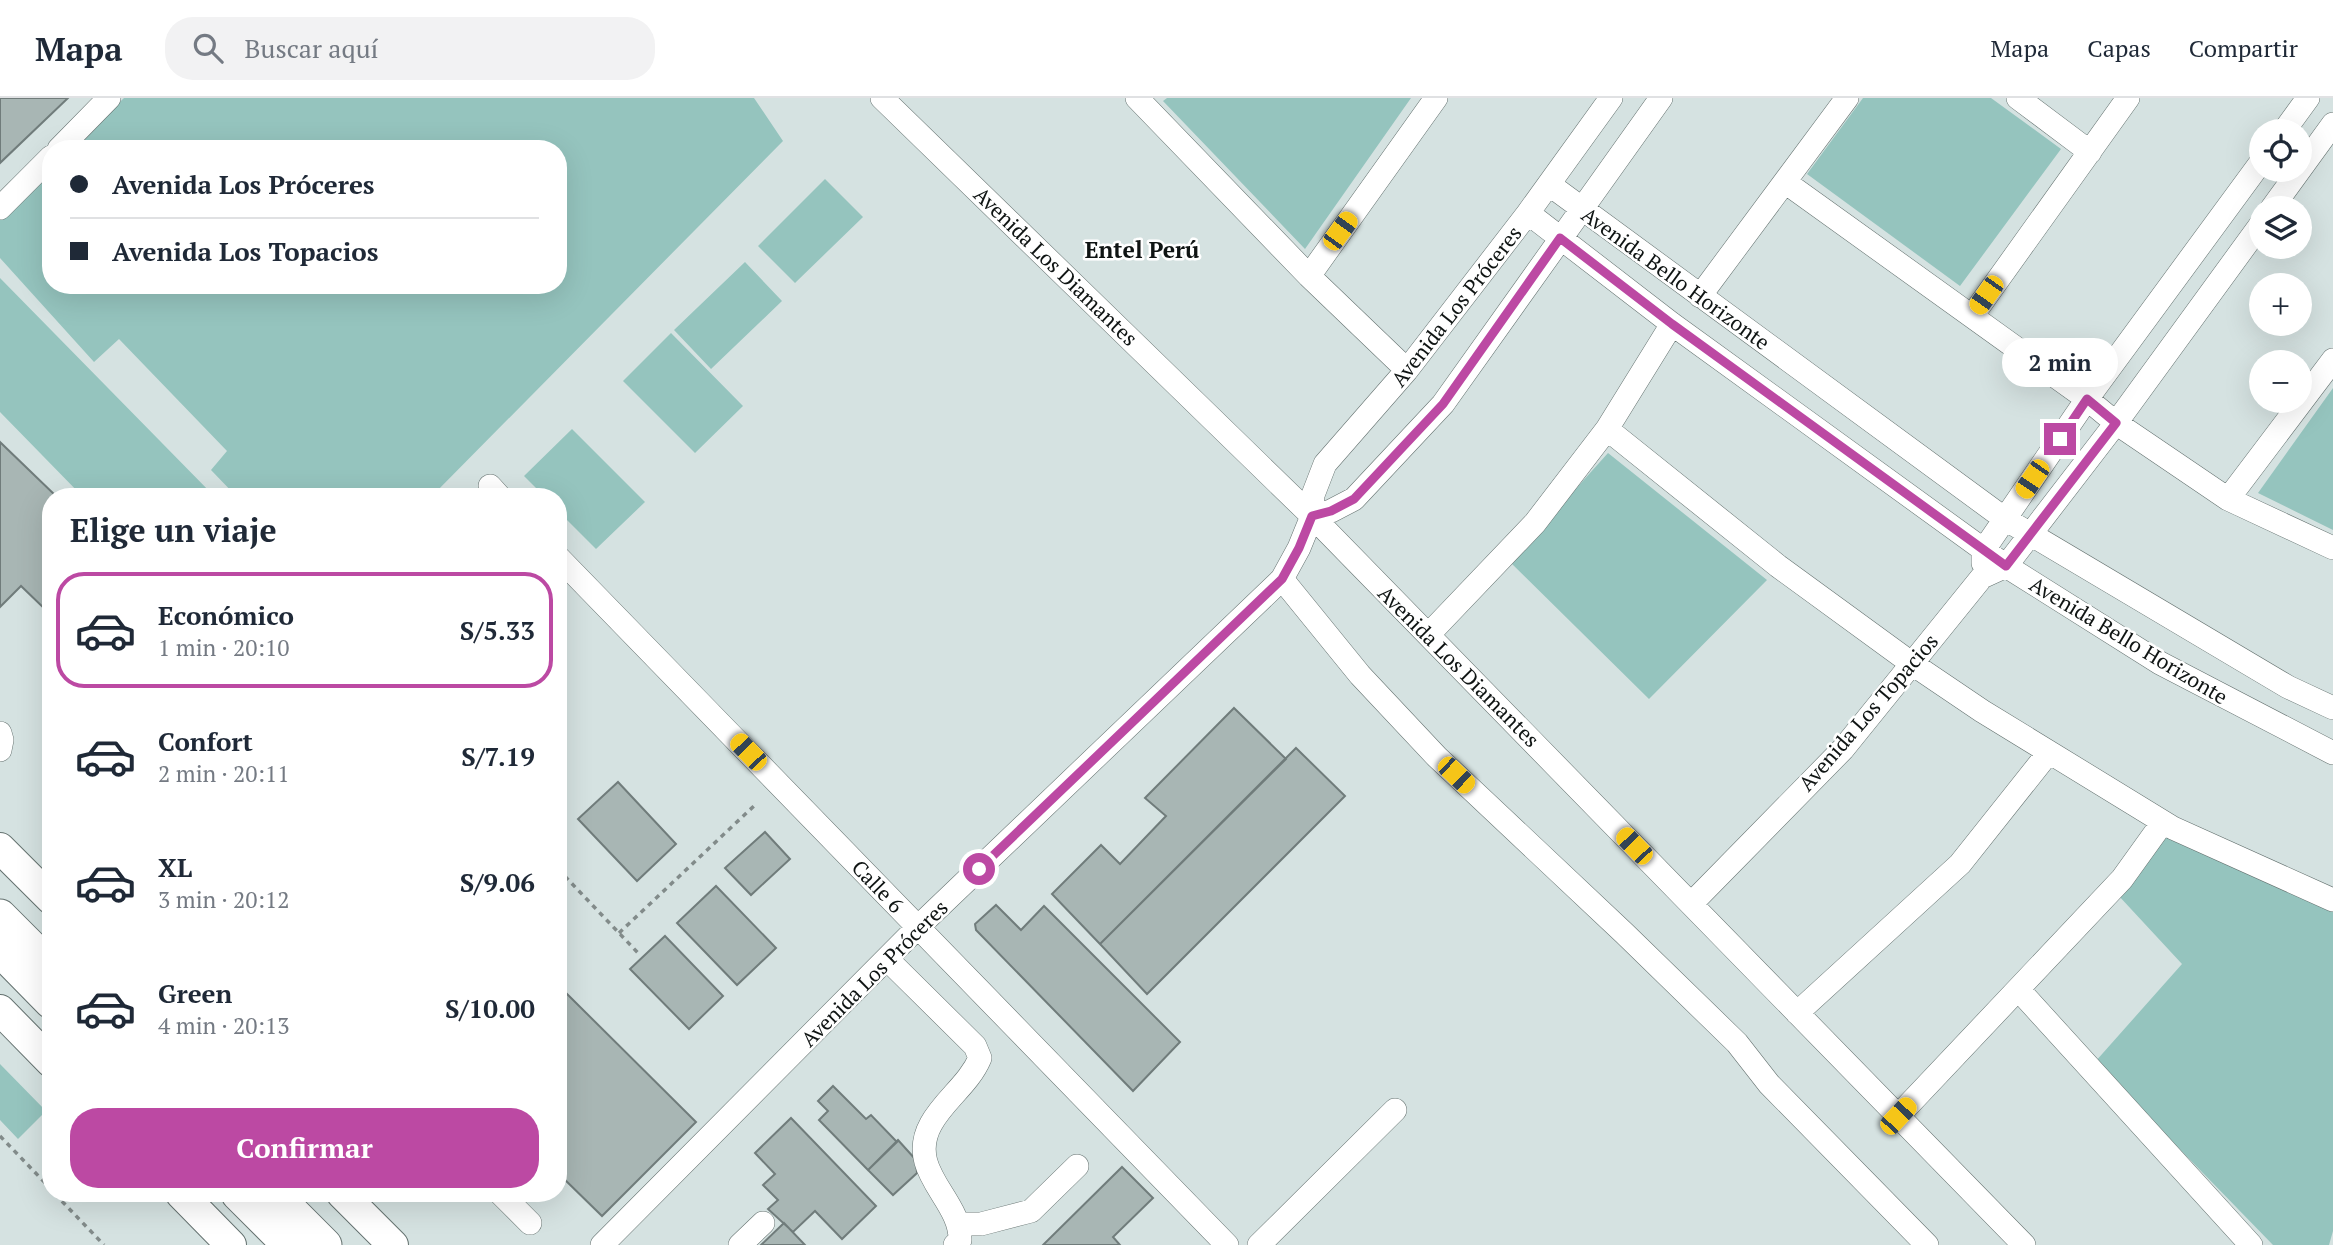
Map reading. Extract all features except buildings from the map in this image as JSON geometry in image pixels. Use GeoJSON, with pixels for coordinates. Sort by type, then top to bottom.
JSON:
{"type":"FeatureCollection","features":[{"type":"Feature","properties":{"kind":"highway"},"geometry":{"type":"LineString","coordinates":[[0,916],[42,958]]}},
{"type":"Feature","properties":{"kind":"highway"},"geometry":{"type":"LineString","coordinates":[[0,950],[42,993]]}},
{"type":"Feature","properties":{"kind":"highway"},"geometry":{"type":"LineString","coordinates":[[231,1202],[236,1206],[269,1207],[325,1245]]}},
{"type":"Feature","properties":{"kind":"highway"},"geometry":{"type":"LineString","coordinates":[[269,1207],[289,1245]]}},
{"type":"Feature","properties":{"kind":"main road"},"geometry":{"type":"LineString","coordinates":[[0,848],[42,890]]}},
{"type":"Feature","properties":{"kind":"main road"},"geometry":{"type":"LineString","coordinates":[[0,1010],[42,1053]]}},
{"type":"Feature","properties":{"kind":"main road"},"geometry":{"type":"LineString","coordinates":[[189,1202],[232,1245]]}},
{"type":"Feature","properties":{"kind":"main road"},"geometry":{"type":"LineString","coordinates":[[350,1202],[393,1245]]}},
{"type":"Feature","properties":{"kind":"street"},"geometry":{"type":"LineString","coordinates":[[68,140],[109,98]]}},
{"type":"Feature","properties":{"kind":"street","name":"Avenida Los Diamantes"},"geometry":{"type":"LineString","coordinates":[[882,98],[1312,516],[2024,1245]]}},
{"type":"Feature","properties":{"kind":"street"},"geometry":{"type":"LineString","coordinates":[[1309,276],[1436,98]]}},
{"type":"Feature","properties":{"kind":"street","name":"Avenida Los Próceres"},"geometry":{"type":"LineString","coordinates":[[601,1245],[918,928],[1282,579],[1312,516],[1313,495],[1325,464],[1407,370],[1550,185],[1611,98]]}},
{"type":"Feature","properties":{"kind":"street","name":"Avenida Los Próceres"},"geometry":{"type":"LineString","coordinates":[[1312,516],[1331,511],[1354,499],[1443,404],[1661,98]]}},
{"type":"Feature","properties":{"kind":"street"},"geometry":{"type":"LineString","coordinates":[[1700,296],[1847,98]]}},
{"type":"Feature","properties":{"kind":"street"},"geometry":{"type":"LineString","coordinates":[[2018,98],[2090,152]]}},
{"type":"Feature","properties":{"kind":"street"},"geometry":{"type":"LineString","coordinates":[[1972,316],[2128,98]]}},
{"type":"Feature","properties":{"kind":"street"},"geometry":{"type":"LineString","coordinates":[[1140,99],[1309,276],[1407,370]]}},
{"type":"Feature","properties":{"kind":"street"},"geometry":{"type":"LineString","coordinates":[[2281,196],[2332,126],[2305,102],[2293,119]]}},
{"type":"Feature","properties":{"kind":"street"},"geometry":{"type":"LineString","coordinates":[[0,208],[42,166]]}},
{"type":"Feature","properties":{"kind":"street"},"geometry":{"type":"LineString","coordinates":[[1982,577],[1983,551],[2087,399],[2249,178]]}},
{"type":"Feature","properties":{"kind":"street"},"geometry":{"type":"LineString","coordinates":[[1785,182],[2087,399],[2116,423],[2228,499],[2333,548]]}},
{"type":"Feature","properties":{"kind":"street","name":"Avenida Bello Horizonte"},"geometry":{"type":"LineString","coordinates":[[1550,185],[2005,519],[2288,687],[2333,708]]}},
{"type":"Feature","properties":{"kind":"street","name":"Avenida Bello Horizonte"},"geometry":{"type":"LineString","coordinates":[[1528,213],[1672,324],[1983,551],[2160,663],[2333,753]]}},
{"type":"Feature","properties":{"kind":"street","name":"Avenida Los Topacios"},"geometry":{"type":"LineString","coordinates":[[1690,904],[1843,749],[1982,577],[2006,566],[2116,423],[2249,240]]}},
{"type":"Feature","properties":{"kind":"street"},"geometry":{"type":"LineString","coordinates":[[1429,634],[1535,523],[1607,429],[1672,324]]}},
{"type":"Feature","properties":{"kind":"street"},"geometry":{"type":"LineString","coordinates":[[2228,499],[2333,360]]}},
{"type":"Feature","properties":{"kind":"street"},"geometry":{"type":"LineString","coordinates":[[1607,429],[1778,566],[1982,711],[2163,822],[2333,900]]}},
{"type":"Feature","properties":{"kind":"street","name":"Calle 6"},"geometry":{"type":"LineString","coordinates":[[567,566],[1227,1245]]}},
{"type":"Feature","properties":{"kind":"street"},"geometry":{"type":"LineString","coordinates":[[1282,579],[1360,675],[1437,757],[1737,1043],[1769,1084],[1927,1245]]}},
{"type":"Feature","properties":{"kind":"street"},"geometry":{"type":"LineString","coordinates":[[0,733],[0,750]]}},
{"type":"Feature","properties":{"kind":"street"},"geometry":{"type":"LineString","coordinates":[[1797,1013],[1960,864],[2049,752]]}},
{"type":"Feature","properties":{"kind":"street"},"geometry":{"type":"LineString","coordinates":[[1898,1116],[2122,879],[2163,822]]}},
{"type":"Feature","properties":{"kind":"street"},"geometry":{"type":"LineString","coordinates":[[887,959],[975,1046],[980,1058],[974,1071],[930,1124],[925,1147],[927,1169],[957,1235],[981,1224],[1031,1211],[1077,1166]]}},
{"type":"Feature","properties":{"kind":"street"},"geometry":{"type":"LineString","coordinates":[[2018,989],[2250,1245]]}},
{"type":"Feature","properties":{"kind":"street"},"geometry":{"type":"LineString","coordinates":[[1259,1245],[1395,1110]]}},
{"type":"Feature","properties":{"kind":"street"},"geometry":{"type":"LineString","coordinates":[[509,1202],[530,1223]]}},
{"type":"Feature","properties":{"kind":"street"},"geometry":{"type":"LineString","coordinates":[[740,1245],[763,1223]]}},
{"type":"Feature","properties":{"kind":"path"},"geometry":{"type":"LineString","coordinates":[[619,933],[756,804]]}},
{"type":"Feature","properties":{"kind":"path"},"geometry":{"type":"LineString","coordinates":[[567,878],[639,954]]}},
{"type":"Feature","properties":{"kind":"path"},"geometry":{"type":"LineString","coordinates":[[0,1136],[42,1180]]}},
{"type":"Feature","properties":{"kind":"path"},"geometry":{"type":"LineString","coordinates":[[63,1202],[104,1245]]}},
{"type":"Feature","properties":{"kind":"green space"},"geometry":{"type":"Polygon","coordinates":[[[124,98],[754,98],[783,141],[440,488],[228,488],[211,470],[227,451],[119,339],[94,362],[0,258],[0,217],[42,177],[42,294],[567,294],[567,140],[80,140],[124,98]]]}},
{"type":"Feature","properties":{"kind":"green space"},"geometry":{"type":"Polygon","coordinates":[[[1167,98],[1411,98],[1305,249],[1163,101],[1167,98]]]}},
{"type":"Feature","properties":{"kind":"green space"},"geometry":{"type":"Polygon","coordinates":[[[1863,98],[1991,98],[2061,149],[1960,286],[1807,174],[1863,98]]]}},
{"type":"Feature","properties":{"kind":"green space"},"geometry":{"type":"Polygon","coordinates":[[[825,179],[863,217],[795,283],[758,246],[825,179]]]}},
{"type":"Feature","properties":{"kind":"green space"},"geometry":{"type":"Polygon","coordinates":[[[745,262],[782,301],[711,369],[674,330],[745,262]]]}},
{"type":"Feature","properties":{"kind":"green space"},"geometry":{"type":"Polygon","coordinates":[[[0,278],[206,488],[74,488],[0,412],[0,278]]]}},
{"type":"Feature","properties":{"kind":"green space"},"geometry":{"type":"Polygon","coordinates":[[[671,333],[743,406],[695,453],[623,381],[671,333]]]}},
{"type":"Feature","properties":{"kind":"green space"},"geometry":{"type":"Polygon","coordinates":[[[2333,388],[2333,530],[2258,493],[2333,388]]]}},
{"type":"Feature","properties":{"kind":"green space"},"geometry":{"type":"Polygon","coordinates":[[[572,429],[645,502],[596,549],[567,520],[567,488],[536,488],[524,476],[572,429]]]}},
{"type":"Feature","properties":{"kind":"green space"},"geometry":{"type":"Polygon","coordinates":[[[1608,453],[1767,580],[1649,699],[1510,562],[1608,453]]]}},
{"type":"Feature","properties":{"kind":"green space"},"geometry":{"type":"Polygon","coordinates":[[[2167,833],[2333,912],[2333,1231],[2329,1245],[2273,1245],[2095,1062],[2182,964],[2118,895],[2167,833]]]}},
{"type":"Feature","properties":{"kind":"green space"},"geometry":{"type":"Polygon","coordinates":[[[0,1064],[42,1107],[42,1115],[18,1139],[0,1120],[0,1064]]]}},
{"type":"Feature","properties":{"kind":"district","name":"Entel Perú"},"geometry":{"type":"Point","coordinates":[1142,249]}},
{"type":"Feature","properties":{"kind":"route"},"geometry":{"type":"LineString","coordinates":[[979,869],[1282,579],[1312,516],[1331,511],[1354,499],[1443,404],[1560,238],[1672,324],[2006,566],[2116,423],[2087,399],[2060,439]]}}]}
